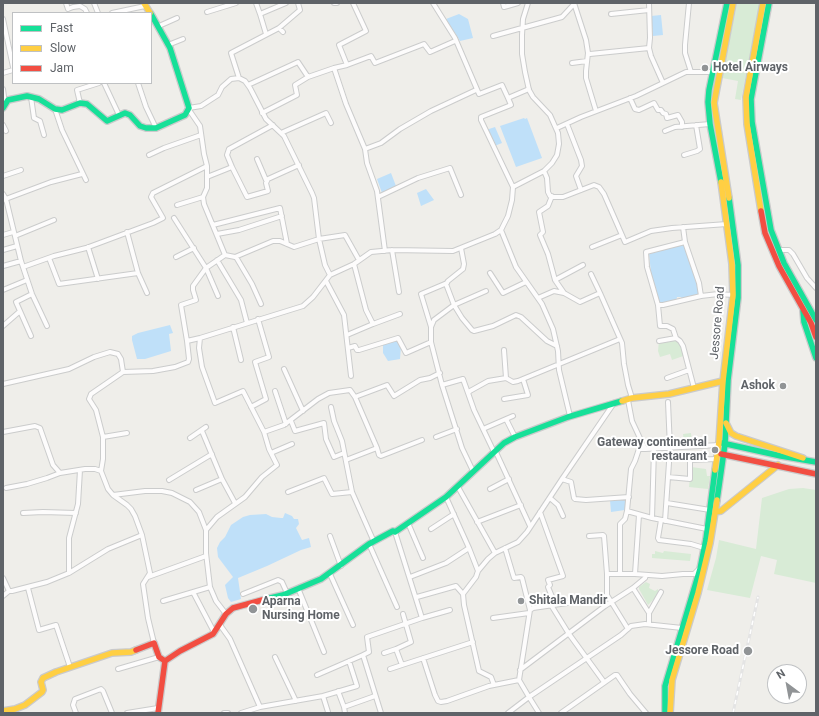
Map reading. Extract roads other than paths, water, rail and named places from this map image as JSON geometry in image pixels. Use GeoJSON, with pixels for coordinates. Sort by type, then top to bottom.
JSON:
{"type":"FeatureCollection","features":[{"type":"Feature","properties":{"kind":"street"},"geometry":{"type":"LineString","coordinates":[[66,3],[68,11],[73,7],[80,6],[86,12]]}},
{"type":"Feature","properties":{"kind":"street"},"geometry":{"type":"LineString","coordinates":[[207,12],[236,3]]}},
{"type":"Feature","properties":{"kind":"street"},"geometry":{"type":"LineString","coordinates":[[256,3],[266,34]]}},
{"type":"Feature","properties":{"kind":"street"},"geometry":{"type":"LineString","coordinates":[[260,14],[286,3]]}},
{"type":"Feature","properties":{"kind":"street"},"geometry":{"type":"LineString","coordinates":[[239,78],[231,53],[279,28],[300,10],[298,3]]}},
{"type":"Feature","properties":{"kind":"street"},"geometry":{"type":"LineString","coordinates":[[347,65],[339,45],[366,31],[352,3]]}},
{"type":"Feature","properties":{"kind":"street"},"geometry":{"type":"LineString","coordinates":[[187,341],[303,306],[313,297],[330,275],[354,264],[371,252],[392,250],[453,251],[501,230],[510,211],[513,187],[480,120],[481,117],[511,105],[502,85],[479,94],[449,27],[433,3]]}},
{"type":"Feature","properties":{"kind":"street"},"geometry":{"type":"LineString","coordinates":[[503,3],[504,7],[518,3]]}},
{"type":"Feature","properties":{"kind":"street"},"geometry":{"type":"LineString","coordinates":[[513,187],[544,171],[557,155],[559,144],[557,128],[550,115],[533,97],[528,88],[522,54],[522,28],[526,3]]}},
{"type":"Feature","properties":{"kind":"street"},"geometry":{"type":"LineString","coordinates":[[493,36],[562,17],[575,3]]}},
{"type":"Feature","properties":{"kind":"street"},"geometry":{"type":"LineString","coordinates":[[575,3],[586,40],[588,53],[586,78],[596,112]]}},
{"type":"Feature","properties":{"kind":"street"},"geometry":{"type":"LineString","coordinates":[[649,3],[649,48],[663,83]]}},
{"type":"Feature","properties":{"kind":"street"},"geometry":{"type":"LineString","coordinates":[[689,3],[685,53],[691,72]]}},
{"type":"Feature","properties":{"kind":"street","name":"Jessore Road"},"geometry":{"type":"LineString","coordinates":[[721,443],[726,422],[728,380],[739,282],[728,187],[715,110],[716,72],[727,3]]}},
{"type":"Feature","properties":{"kind":"street","name":"Jessore Road"},"geometry":{"type":"LineString","coordinates":[[721,443],[723,380],[733,295],[732,264],[723,192],[710,124],[708,102],[733,3]]}},
{"type":"Feature","properties":{"kind":"street"},"geometry":{"type":"LineString","coordinates":[[763,3],[746,97],[746,120],[764,228],[779,266],[811,323],[816,337]]}},
{"type":"Feature","properties":{"kind":"street"},"geometry":{"type":"LineString","coordinates":[[769,3],[751,104],[752,122],[770,226],[786,267],[816,320]]}},
{"type":"Feature","properties":{"kind":"street"},"geometry":{"type":"LineString","coordinates":[[120,12],[145,4]]}},
{"type":"Feature","properties":{"kind":"street"},"geometry":{"type":"LineString","coordinates":[[611,14],[649,10]]}},
{"type":"Feature","properties":{"kind":"street"},"geometry":{"type":"LineString","coordinates":[[152,16],[168,45],[189,109],[200,126],[204,154],[208,166],[206,188],[203,197],[204,204],[225,255]]}},
{"type":"Feature","properties":{"kind":"street"},"geometry":{"type":"LineString","coordinates":[[159,26],[178,18]]}},
{"type":"Feature","properties":{"kind":"street"},"geometry":{"type":"LineString","coordinates":[[3,19],[12,64]]}},
{"type":"Feature","properties":{"kind":"street"},"geometry":{"type":"LineString","coordinates":[[279,28],[283,32]]}},
{"type":"Feature","properties":{"kind":"street"},"geometry":{"type":"LineString","coordinates":[[168,45],[183,39]]}},
{"type":"Feature","properties":{"kind":"street"},"geometry":{"type":"LineString","coordinates":[[262,113],[297,95],[295,86],[308,78],[334,68],[371,56],[375,63],[424,44],[430,52],[455,41]]}},
{"type":"Feature","properties":{"kind":"street"},"geometry":{"type":"LineString","coordinates":[[588,53],[649,48]]}},
{"type":"Feature","properties":{"kind":"street"},"geometry":{"type":"LineString","coordinates":[[572,63],[587,61]]}},
{"type":"Feature","properties":{"kind":"street"},"geometry":{"type":"LineString","coordinates":[[248,85],[298,62],[308,78]]}},
{"type":"Feature","properties":{"kind":"street"},"geometry":{"type":"LineString","coordinates":[[334,68],[346,104],[365,149],[367,163],[378,196],[385,251]]}},
{"type":"Feature","properties":{"kind":"street"},"geometry":{"type":"LineString","coordinates":[[557,128],[630,98],[671,78],[691,72],[716,72]]}},
{"type":"Feature","properties":{"kind":"street"},"geometry":{"type":"LineString","coordinates":[[4,106],[8,100],[27,96],[38,99],[55,109],[62,110],[80,103],[87,104],[107,120],[125,113],[130,115],[140,126],[146,128],[156,128],[185,115],[189,109],[201,106],[218,95],[226,82],[231,79],[239,78],[245,80],[266,119],[281,133],[299,165],[314,198],[318,239],[324,265],[330,275]]}},
{"type":"Feature","properties":{"kind":"street"},"geometry":{"type":"LineString","coordinates":[[80,103],[77,90],[96,84]]}},
{"type":"Feature","properties":{"kind":"street"},"geometry":{"type":"LineString","coordinates":[[104,84],[119,115]]}},
{"type":"Feature","properties":{"kind":"street"},"geometry":{"type":"LineString","coordinates":[[138,84],[146,108],[156,128]]}},
{"type":"Feature","properties":{"kind":"street"},"geometry":{"type":"LineString","coordinates":[[508,98],[528,88]]}},
{"type":"Feature","properties":{"kind":"street"},"geometry":{"type":"LineString","coordinates":[[3,89],[4,106]]}},
{"type":"Feature","properties":{"kind":"street"},"geometry":{"type":"LineString","coordinates":[[365,149],[381,143],[400,129],[431,111],[476,90]]}},
{"type":"Feature","properties":{"kind":"street"},"geometry":{"type":"LineString","coordinates":[[31,97],[34,118],[40,121],[44,135]]}},
{"type":"Feature","properties":{"kind":"street"},"geometry":{"type":"LineString","coordinates":[[630,98],[635,109],[639,110],[654,103],[658,110],[662,110],[663,113],[666,114],[667,118],[678,115],[682,122],[682,127]]}},
{"type":"Feature","properties":{"kind":"street"},"geometry":{"type":"LineString","coordinates":[[55,109],[62,130],[86,180]]}},
{"type":"Feature","properties":{"kind":"street"},"geometry":{"type":"LineString","coordinates":[[281,133],[326,113],[332,123]]}},
{"type":"Feature","properties":{"kind":"street"},"geometry":{"type":"LineString","coordinates":[[567,124],[581,160],[582,166],[576,176],[581,190]]}},
{"type":"Feature","properties":{"kind":"street"},"geometry":{"type":"LineString","coordinates":[[665,131],[682,127],[710,124]]}},
{"type":"Feature","properties":{"kind":"street"},"geometry":{"type":"LineString","coordinates":[[3,125],[6,131]]}},
{"type":"Feature","properties":{"kind":"street"},"geometry":{"type":"LineString","coordinates":[[257,159],[266,180],[268,191],[247,197],[227,155],[229,149],[273,125]]}},
{"type":"Feature","properties":{"kind":"street"},"geometry":{"type":"LineString","coordinates":[[684,155],[700,149],[696,125]]}},
{"type":"Feature","properties":{"kind":"street"},"geometry":{"type":"LineString","coordinates":[[149,155],[164,148],[202,135]]}},
{"type":"Feature","properties":{"kind":"street"},"geometry":{"type":"LineString","coordinates":[[266,180],[299,165]]}},
{"type":"Feature","properties":{"kind":"street"},"geometry":{"type":"LineString","coordinates":[[23,267],[88,247],[163,218],[151,197],[153,193],[208,166]]}},
{"type":"Feature","properties":{"kind":"street"},"geometry":{"type":"LineString","coordinates":[[207,177],[232,167]]}},
{"type":"Feature","properties":{"kind":"street"},"geometry":{"type":"LineString","coordinates":[[378,196],[418,178],[450,168],[461,195]]}},
{"type":"Feature","properties":{"kind":"street"},"geometry":{"type":"LineString","coordinates":[[3,176],[21,170]]}},
{"type":"Feature","properties":{"kind":"street"},"geometry":{"type":"LineString","coordinates":[[544,171],[547,178],[548,192],[552,196],[563,197],[594,185],[599,187],[604,194],[625,242],[651,231],[727,224]]}},
{"type":"Feature","properties":{"kind":"street"},"geometry":{"type":"LineString","coordinates":[[4,199],[51,182],[82,174]]}},
{"type":"Feature","properties":{"kind":"street"},"geometry":{"type":"LineString","coordinates":[[3,194],[27,280],[47,326]]}},
{"type":"Feature","properties":{"kind":"street"},"geometry":{"type":"LineString","coordinates":[[552,196],[550,204],[539,212],[543,232],[540,235],[548,254],[555,280],[564,293]]}},
{"type":"Feature","properties":{"kind":"street"},"geometry":{"type":"LineString","coordinates":[[177,205],[203,197]]}},
{"type":"Feature","properties":{"kind":"street"},"geometry":{"type":"LineString","coordinates":[[213,225],[280,208],[287,244]]}},
{"type":"Feature","properties":{"kind":"street"},"geometry":{"type":"LineString","coordinates":[[217,234],[239,230],[282,216]]}},
{"type":"Feature","properties":{"kind":"street"},"geometry":{"type":"LineString","coordinates":[[174,218],[206,268],[218,296]]}},
{"type":"Feature","properties":{"kind":"street"},"geometry":{"type":"LineString","coordinates":[[3,235],[14,234],[54,220]]}},
{"type":"Feature","properties":{"kind":"street"},"geometry":{"type":"LineString","coordinates":[[683,227],[685,242],[701,296]]}},
{"type":"Feature","properties":{"kind":"street"},"geometry":{"type":"LineString","coordinates":[[501,230],[516,267],[547,313],[553,329],[557,346],[562,387],[570,416]]}},
{"type":"Feature","properties":{"kind":"street"},"geometry":{"type":"LineString","coordinates":[[127,232],[138,273],[147,293]]}},
{"type":"Feature","properties":{"kind":"street"},"geometry":{"type":"LineString","coordinates":[[165,661],[159,657],[148,618],[143,584],[150,574],[142,535],[131,509],[110,492],[101,471],[103,459],[103,437],[96,410],[89,399],[91,394],[123,372],[153,371],[183,365],[188,362],[187,341],[181,305],[196,300],[193,286],[206,268],[225,255],[236,257],[273,241],[280,241],[294,247],[318,239],[345,235],[359,260]]}},
{"type":"Feature","properties":{"kind":"street"},"geometry":{"type":"LineString","coordinates":[[592,247],[622,235]]}},
{"type":"Feature","properties":{"kind":"street"},"geometry":{"type":"LineString","coordinates":[[685,242],[646,252],[647,267],[658,305],[660,326],[667,326],[673,329],[676,338],[683,346],[694,388]]}},
{"type":"Feature","properties":{"kind":"street"},"geometry":{"type":"LineString","coordinates":[[3,250],[17,246]]}},
{"type":"Feature","properties":{"kind":"street"},"geometry":{"type":"LineString","coordinates":[[88,247],[98,279]]}},
{"type":"Feature","properties":{"kind":"street"},"geometry":{"type":"LineString","coordinates":[[176,257],[194,248]]}},
{"type":"Feature","properties":{"kind":"street"},"geometry":{"type":"LineString","coordinates":[[461,248],[464,264],[463,268],[447,283],[421,294],[431,327],[431,342],[442,385],[462,448],[473,471]]}},
{"type":"Feature","properties":{"kind":"street"},"geometry":{"type":"LineString","coordinates":[[392,250],[399,292]]}},
{"type":"Feature","properties":{"kind":"street"},"geometry":{"type":"LineString","coordinates":[[779,250],[789,250],[793,254],[807,278],[816,288]]}},
{"type":"Feature","properties":{"kind":"street"},"geometry":{"type":"LineString","coordinates":[[236,257],[252,284],[261,304]]}},
{"type":"Feature","properties":{"kind":"street"},"geometry":{"type":"LineString","coordinates":[[49,258],[59,284],[138,273]]}},
{"type":"Feature","properties":{"kind":"street"},"geometry":{"type":"LineString","coordinates":[[217,260],[241,300],[247,323]]}},
{"type":"Feature","properties":{"kind":"street"},"geometry":{"type":"LineString","coordinates":[[3,266],[21,261]]}},
{"type":"Feature","properties":{"kind":"street"},"geometry":{"type":"LineString","coordinates":[[354,264],[366,310],[373,324]]}},
{"type":"Feature","properties":{"kind":"street"},"geometry":{"type":"LineString","coordinates":[[555,280],[583,265]]}},
{"type":"Feature","properties":{"kind":"street"},"geometry":{"type":"LineString","coordinates":[[490,273],[503,293],[526,282]]}},
{"type":"Feature","properties":{"kind":"street"},"geometry":{"type":"LineString","coordinates":[[591,274],[622,343],[632,421],[645,449]]}},
{"type":"Feature","properties":{"kind":"street"},"geometry":{"type":"LineString","coordinates":[[3,290],[27,280]]}},
{"type":"Feature","properties":{"kind":"street"},"geometry":{"type":"LineString","coordinates":[[326,281],[344,315],[351,376]]}},
{"type":"Feature","properties":{"kind":"street"},"geometry":{"type":"LineString","coordinates":[[447,283],[454,305],[462,318],[474,331],[494,326],[516,315],[521,317],[547,341],[557,346]]}},
{"type":"Feature","properties":{"kind":"street"},"geometry":{"type":"LineString","coordinates":[[431,327],[434,320],[454,305],[486,291]]}},
{"type":"Feature","properties":{"kind":"street"},"geometry":{"type":"LineString","coordinates":[[538,298],[554,291],[564,293],[580,302],[600,293]]}},
{"type":"Feature","properties":{"kind":"street"},"geometry":{"type":"LineString","coordinates":[[30,336],[16,302],[32,294]]}},
{"type":"Feature","properties":{"kind":"street"},"geometry":{"type":"LineString","coordinates":[[658,305],[701,296],[718,294],[733,295]]}},
{"type":"Feature","properties":{"kind":"street"},"geometry":{"type":"LineString","coordinates":[[802,307],[804,322],[816,358]]}},
{"type":"Feature","properties":{"kind":"street"},"geometry":{"type":"LineString","coordinates":[[3,326],[19,312]]}},
{"type":"Feature","properties":{"kind":"street"},"geometry":{"type":"LineString","coordinates":[[347,335],[400,314]]}},
{"type":"Feature","properties":{"kind":"street"},"geometry":{"type":"LineString","coordinates":[[251,407],[266,399],[255,362],[269,357],[258,319]]}},
{"type":"Feature","properties":{"kind":"street"},"geometry":{"type":"LineString","coordinates":[[233,327],[241,360]]}},
{"type":"Feature","properties":{"kind":"street"},"geometry":{"type":"LineString","coordinates":[[200,338],[199,348],[202,366],[215,403],[243,391],[264,432],[277,465],[262,477],[248,494],[217,517],[206,530]]}},
{"type":"Feature","properties":{"kind":"street"},"geometry":{"type":"LineString","coordinates":[[348,348],[355,346],[357,350],[359,350],[398,338],[406,353],[431,342]]}},
{"type":"Feature","properties":{"kind":"street"},"geometry":{"type":"LineString","coordinates":[[468,393],[488,381],[506,378],[513,382],[523,379],[620,338]]}},
{"type":"Feature","properties":{"kind":"street"},"geometry":{"type":"LineString","coordinates":[[659,341],[676,338]]}},
{"type":"Feature","properties":{"kind":"street"},"geometry":{"type":"LineString","coordinates":[[504,350],[506,378]]}},
{"type":"Feature","properties":{"kind":"street"},"geometry":{"type":"LineString","coordinates":[[3,384],[69,369],[94,357],[110,352],[118,354],[121,360],[123,372]]}},
{"type":"Feature","properties":{"kind":"street"},"geometry":{"type":"LineString","coordinates":[[284,369],[303,411]]}},
{"type":"Feature","properties":{"kind":"street"},"geometry":{"type":"LineString","coordinates":[[667,378],[690,370]]}},
{"type":"Feature","properties":{"kind":"street"},"geometry":{"type":"LineString","coordinates":[[355,397],[387,385],[394,396],[420,380],[430,378],[440,373]]}},
{"type":"Feature","properties":{"kind":"street"},"geometry":{"type":"LineString","coordinates":[[442,385],[463,379],[483,430],[509,479],[530,526]]}},
{"type":"Feature","properties":{"kind":"street"},"geometry":{"type":"LineString","coordinates":[[504,399],[528,395],[523,379]]}},
{"type":"Feature","properties":{"kind":"street"},"geometry":{"type":"LineString","coordinates":[[165,661],[214,632],[226,614],[233,608],[287,593],[330,574],[371,543],[393,531],[395,532],[446,497],[504,443],[515,437],[570,416],[614,402],[668,394],[723,380]]}},
{"type":"Feature","properties":{"kind":"street"},"geometry":{"type":"LineString","coordinates":[[275,390],[286,424]]}},
{"type":"Feature","properties":{"kind":"street"},"geometry":{"type":"LineString","coordinates":[[264,432],[286,424],[318,399],[329,393],[350,390],[355,397],[379,455],[381,456],[422,440]]}},
{"type":"Feature","properties":{"kind":"street"},"geometry":{"type":"LineString","coordinates":[[494,685],[491,677],[479,671],[464,605],[464,594],[476,577],[478,571],[495,553],[518,542],[526,532],[614,402]]}},
{"type":"Feature","properties":{"kind":"street"},"geometry":{"type":"LineString","coordinates":[[668,402],[670,448],[667,503],[658,538],[659,540],[668,542],[691,544],[704,548]]}},
{"type":"Feature","properties":{"kind":"street"},"geometry":{"type":"LineString","coordinates":[[331,407],[334,421],[342,441],[352,492],[397,607]]}},
{"type":"Feature","properties":{"kind":"street"},"geometry":{"type":"LineString","coordinates":[[483,430],[513,416]]}},
{"type":"Feature","properties":{"kind":"street"},"geometry":{"type":"LineString","coordinates":[[506,419],[515,437]]}},
{"type":"Feature","properties":{"kind":"street"},"geometry":{"type":"LineString","coordinates":[[291,420],[295,431],[324,423],[326,439],[334,457],[344,453]]}},
{"type":"Feature","properties":{"kind":"street"},"geometry":{"type":"LineString","coordinates":[[726,422],[730,431],[736,436],[796,455],[807,461]]}},
{"type":"Feature","properties":{"kind":"street"},"geometry":{"type":"LineString","coordinates":[[3,432],[35,426],[40,428],[53,465],[60,473]]}},
{"type":"Feature","properties":{"kind":"street"},"geometry":{"type":"LineString","coordinates":[[190,438],[206,427]]}},
{"type":"Feature","properties":{"kind":"street"},"geometry":{"type":"LineString","coordinates":[[436,438],[457,429]]}},
{"type":"Feature","properties":{"kind":"street"},"geometry":{"type":"LineString","coordinates":[[202,431],[222,479],[235,503]]}},
{"type":"Feature","properties":{"kind":"street"},"geometry":{"type":"LineString","coordinates":[[103,437],[127,433]]}},
{"type":"Feature","properties":{"kind":"street"},"geometry":{"type":"LineString","coordinates":[[670,713],[670,689],[674,668],[710,543],[712,511],[721,443]]}},
{"type":"Feature","properties":{"kind":"street"},"geometry":{"type":"LineString","coordinates":[[620,574],[620,524],[625,519],[629,497],[631,469],[639,449],[670,448],[721,443],[816,462]]}},
{"type":"Feature","properties":{"kind":"street"},"geometry":{"type":"LineString","coordinates":[[271,453],[292,444]]}},
{"type":"Feature","properties":{"kind":"street"},"geometry":{"type":"LineString","coordinates":[[346,460],[377,448]]}},
{"type":"Feature","properties":{"kind":"street"},"geometry":{"type":"LineString","coordinates":[[652,518],[654,449]]}},
{"type":"Feature","properties":{"kind":"street"},"geometry":{"type":"LineString","coordinates":[[169,480],[212,454]]}},
{"type":"Feature","properties":{"kind":"street"},"geometry":{"type":"LineString","coordinates":[[668,477],[690,479],[690,460],[719,456],[778,465],[816,474]]}},
{"type":"Feature","properties":{"kind":"street"},"geometry":{"type":"LineString","coordinates":[[667,503],[712,511],[721,511],[778,465]]}},
{"type":"Feature","properties":{"kind":"street"},"geometry":{"type":"LineString","coordinates":[[6,488],[27,484],[60,473],[95,469],[101,471]]}},
{"type":"Feature","properties":{"kind":"street"},"geometry":{"type":"LineString","coordinates":[[69,573],[69,538],[76,513],[79,494],[80,470]]}},
{"type":"Feature","properties":{"kind":"street"},"geometry":{"type":"LineString","coordinates":[[288,492],[324,478],[331,493],[334,495],[352,492]]}},
{"type":"Feature","properties":{"kind":"street"},"geometry":{"type":"LineString","coordinates":[[562,478],[571,482],[575,499],[586,500],[629,497]]}},
{"type":"Feature","properties":{"kind":"street"},"geometry":{"type":"LineString","coordinates":[[196,490],[222,479]]}},
{"type":"Feature","properties":{"kind":"street"},"geometry":{"type":"LineString","coordinates":[[490,489],[509,479]]}},
{"type":"Feature","properties":{"kind":"street"},"geometry":{"type":"LineString","coordinates":[[458,487],[495,553]]}},
{"type":"Feature","properties":{"kind":"street"},"geometry":{"type":"LineString","coordinates":[[113,495],[153,490],[172,493],[190,502],[199,512],[206,530],[206,556],[210,587],[216,601],[226,614]]}},
{"type":"Feature","properties":{"kind":"street"},"geometry":{"type":"LineString","coordinates":[[446,497],[478,571]]}},
{"type":"Feature","properties":{"kind":"street"},"geometry":{"type":"LineString","coordinates":[[550,498],[558,505],[563,516]]}},
{"type":"Feature","properties":{"kind":"street"},"geometry":{"type":"LineString","coordinates":[[477,522],[521,505]]}},
{"type":"Feature","properties":{"kind":"street"},"geometry":{"type":"LineString","coordinates":[[627,511],[663,521],[707,529]]}},
{"type":"Feature","properties":{"kind":"street"},"geometry":{"type":"LineString","coordinates":[[665,713],[665,686],[682,628],[703,569],[704,548],[712,511]]}},
{"type":"Feature","properties":{"kind":"street"},"geometry":{"type":"LineString","coordinates":[[540,512],[563,576],[548,580],[550,586],[548,587],[553,605],[569,634],[604,682]]}},
{"type":"Feature","properties":{"kind":"street"},"geometry":{"type":"LineString","coordinates":[[23,513],[76,513]]}},
{"type":"Feature","properties":{"kind":"street"},"geometry":{"type":"LineString","coordinates":[[431,529],[454,514]]}},
{"type":"Feature","properties":{"kind":"street"},"geometry":{"type":"LineString","coordinates":[[634,574],[639,515]]}},
{"type":"Feature","properties":{"kind":"street"},"geometry":{"type":"LineString","coordinates":[[408,523],[423,558]]}},
{"type":"Feature","properties":{"kind":"street"},"geometry":{"type":"LineString","coordinates":[[395,532],[422,618]]}},
{"type":"Feature","properties":{"kind":"street"},"geometry":{"type":"LineString","coordinates":[[3,596],[9,591],[28,588],[69,573],[108,549],[142,535]]}},
{"type":"Feature","properties":{"kind":"street"},"geometry":{"type":"LineString","coordinates":[[330,536],[341,566]]}},
{"type":"Feature","properties":{"kind":"street"},"geometry":{"type":"LineString","coordinates":[[589,536],[604,536],[607,595],[628,629]]}},
{"type":"Feature","properties":{"kind":"street"},"geometry":{"type":"LineString","coordinates":[[410,577],[446,562],[469,548]]}},
{"type":"Feature","properties":{"kind":"street"},"geometry":{"type":"LineString","coordinates":[[505,548],[514,578],[522,578],[530,611],[519,680],[539,713]]}},
{"type":"Feature","properties":{"kind":"street"},"geometry":{"type":"LineString","coordinates":[[148,577],[206,556]]}},
{"type":"Feature","properties":{"kind":"street"},"geometry":{"type":"LineString","coordinates":[[607,574],[662,576],[694,574],[703,569]]}},
{"type":"Feature","properties":{"kind":"street"},"geometry":{"type":"LineString","coordinates":[[330,574],[353,625]]}},
{"type":"Feature","properties":{"kind":"street"},"geometry":{"type":"LineString","coordinates":[[520,670],[633,588],[645,578],[646,575]]}},
{"type":"Feature","properties":{"kind":"street"},"geometry":{"type":"LineString","coordinates":[[3,578],[9,591]]}},
{"type":"Feature","properties":{"kind":"street"},"geometry":{"type":"LineString","coordinates":[[243,594],[278,580],[282,582],[287,593]]}},
{"type":"Feature","properties":{"kind":"street"},"geometry":{"type":"LineString","coordinates":[[416,597],[456,586],[464,594]]}},
{"type":"Feature","properties":{"kind":"street"},"geometry":{"type":"LineString","coordinates":[[163,601],[210,587]]}},
{"type":"Feature","properties":{"kind":"street"},"geometry":{"type":"LineString","coordinates":[[28,588],[39,630],[56,625],[70,667]]}},
{"type":"Feature","properties":{"kind":"street"},"geometry":{"type":"LineString","coordinates":[[298,588],[324,652]]}},
{"type":"Feature","properties":{"kind":"street"},"geometry":{"type":"LineString","coordinates":[[633,588],[648,613],[650,624]]}},
{"type":"Feature","properties":{"kind":"street"},"geometry":{"type":"LineString","coordinates":[[193,592],[214,632]]}},
{"type":"Feature","properties":{"kind":"street"},"geometry":{"type":"LineString","coordinates":[[648,613],[662,592]]}},
{"type":"Feature","properties":{"kind":"street"},"geometry":{"type":"LineString","coordinates":[[493,618],[530,611],[533,608],[602,598],[607,595]]}},
{"type":"Feature","properties":{"kind":"street"},"geometry":{"type":"LineString","coordinates":[[317,674],[369,652],[367,637],[450,610]]}},
{"type":"Feature","properties":{"kind":"street"},"geometry":{"type":"LineString","coordinates":[[384,653],[411,642],[402,614]]}},
{"type":"Feature","properties":{"kind":"street"},"geometry":{"type":"LineString","coordinates":[[508,713],[631,626],[650,624],[682,628]]}},
{"type":"Feature","properties":{"kind":"street"},"geometry":{"type":"LineString","coordinates":[[220,625],[230,639],[260,707]]}},
{"type":"Feature","properties":{"kind":"street"},"geometry":{"type":"LineString","coordinates":[[390,669],[473,642]]}},
{"type":"Feature","properties":{"kind":"street"},"geometry":{"type":"LineString","coordinates":[[3,711],[15,711],[25,705],[42,692],[43,678],[56,672],[112,653],[131,652],[154,643]]}},
{"type":"Feature","properties":{"kind":"street"},"geometry":{"type":"LineString","coordinates":[[396,649],[402,665]]}},
{"type":"Feature","properties":{"kind":"street"},"geometry":{"type":"LineString","coordinates":[[363,655],[381,713]]}},
{"type":"Feature","properties":{"kind":"street"},"geometry":{"type":"LineString","coordinates":[[118,669],[159,657]]}},
{"type":"Feature","properties":{"kind":"street"},"geometry":{"type":"LineString","coordinates":[[275,657],[296,701]]}},
{"type":"Feature","properties":{"kind":"street"},"geometry":{"type":"LineString","coordinates":[[423,658],[438,701],[447,701],[494,685],[519,680]]}},
{"type":"Feature","properties":{"kind":"street"},"geometry":{"type":"LineString","coordinates":[[127,713],[158,710],[165,661]]}},
{"type":"Feature","properties":{"kind":"street"},"geometry":{"type":"LineString","coordinates":[[241,713],[260,707],[323,696],[357,686],[349,661]]}},
{"type":"Feature","properties":{"kind":"street"},"geometry":{"type":"LineString","coordinates":[[561,713],[614,675],[617,675],[646,713]]}},
{"type":"Feature","properties":{"kind":"street"},"geometry":{"type":"LineString","coordinates":[[76,713],[74,705],[76,698],[101,688],[112,713]]}},
{"type":"Feature","properties":{"kind":"street"},"geometry":{"type":"LineString","coordinates":[[338,691],[345,713]]}},
{"type":"Feature","properties":{"kind":"street"},"geometry":{"type":"LineString","coordinates":[[323,696],[328,713]]}},
{"type":"Feature","properties":{"kind":"street"},"geometry":{"type":"LineString","coordinates":[[344,707],[375,696]]}},
{"type":"Feature","properties":{"kind":"water"},"geometry":{"type":"Polygon","coordinates":[[[459,14],[468,19],[473,38],[460,41],[446,19],[459,14]]]}},
{"type":"Feature","properties":{"kind":"water"},"geometry":{"type":"Polygon","coordinates":[[[661,15],[663,35],[653,36],[651,16],[661,15]]]}},
{"type":"Feature","properties":{"kind":"water"},"geometry":{"type":"Polygon","coordinates":[[[527,118],[542,158],[516,167],[500,126],[527,118]]]}},
{"type":"Feature","properties":{"kind":"water"},"geometry":{"type":"Polygon","coordinates":[[[495,127],[502,143],[492,147],[486,130],[495,127]]]}},
{"type":"Feature","properties":{"kind":"water"},"geometry":{"type":"Polygon","coordinates":[[[391,173],[396,186],[382,193],[377,179],[391,173]]]}},
{"type":"Feature","properties":{"kind":"water"},"geometry":{"type":"Polygon","coordinates":[[[426,189],[434,200],[421,206],[417,193],[426,189]]]}},
{"type":"Feature","properties":{"kind":"water"},"geometry":{"type":"Polygon","coordinates":[[[684,243],[698,284],[699,294],[682,299],[681,297],[677,297],[676,301],[665,304],[661,303],[657,299],[651,273],[649,253],[684,243]]]}},
{"type":"Feature","properties":{"kind":"water"},"geometry":{"type":"Polygon","coordinates":[[[170,325],[173,333],[169,334],[171,351],[145,359],[137,359],[132,336],[138,333],[170,325]]]}},
{"type":"Feature","properties":{"kind":"water"},"geometry":{"type":"Polygon","coordinates":[[[396,340],[401,346],[400,359],[388,361],[383,353],[383,344],[396,340]]]}},
{"type":"Feature","properties":{"kind":"water"},"geometry":{"type":"Polygon","coordinates":[[[626,498],[625,510],[611,512],[610,500],[626,498]]]}},
{"type":"Feature","properties":{"kind":"water"},"geometry":{"type":"Polygon","coordinates":[[[285,513],[292,516],[294,519],[298,519],[299,524],[296,528],[302,540],[309,538],[311,547],[238,578],[241,599],[231,602],[228,598],[225,585],[233,577],[218,557],[217,548],[220,542],[225,537],[231,525],[243,517],[266,514],[272,517],[283,518],[285,513]]]}},
{"type":"Feature","properties":{"kind":"railway"},"geometry":{"type":"LineString","coordinates":[[733,713],[758,597]]}},
{"type":"Feature","properties":{"kind":"place","name":"Hotel Airways"},"geometry":{"type":"Point","coordinates":[705,68]}},
{"type":"Feature","properties":{"kind":"place","name":"Ashok"},"geometry":{"type":"Point","coordinates":[783,386]}},
{"type":"Feature","properties":{"kind":"place","name":"Gateway continental restaurant"},"geometry":{"type":"Point","coordinates":[715,450]}},
{"type":"Feature","properties":{"kind":"place","name":"Shitala Mandir"},"geometry":{"type":"Point","coordinates":[521,601]}},
{"type":"Feature","properties":{"kind":"place","name":"Aparna Nursing Home"},"geometry":{"type":"Point","coordinates":[253,609]}},
{"type":"Feature","properties":{"kind":"place","name":"Jessore Road"},"geometry":{"type":"Point","coordinates":[748,651]}}]}
